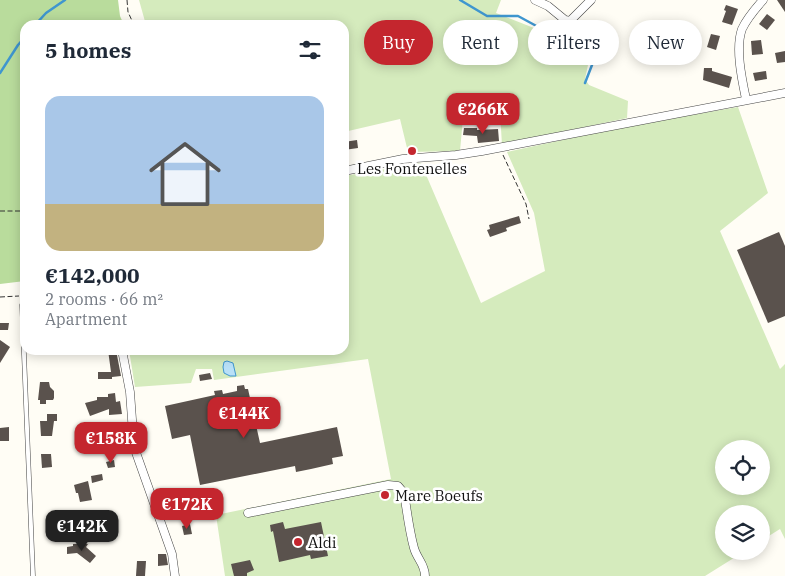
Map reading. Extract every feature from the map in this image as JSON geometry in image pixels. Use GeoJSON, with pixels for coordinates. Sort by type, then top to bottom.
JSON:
{"type":"FeatureCollection","features":[{"type":"Feature","properties":{"kind":"street"},"geometry":{"type":"LineString","coordinates":[[536,0],[548,6],[565,20],[570,21],[591,0]]}},
{"type":"Feature","properties":{"kind":"street"},"geometry":{"type":"LineString","coordinates":[[746,99],[742,79],[740,37],[743,28],[762,0]]}},
{"type":"Feature","properties":{"kind":"street"},"geometry":{"type":"LineString","coordinates":[[349,170],[403,159],[456,155],[785,92]]}},
{"type":"Feature","properties":{"kind":"street"},"geometry":{"type":"LineString","coordinates":[[123,355],[130,392],[134,447],[172,554],[175,576]]}},
{"type":"Feature","properties":{"kind":"street"},"geometry":{"type":"LineString","coordinates":[[248,513],[388,485],[398,486],[404,493],[413,547],[416,556],[425,568],[426,576]]}},
{"type":"Feature","properties":{"kind":"lane"},"geometry":{"type":"LineString","coordinates":[[24,355],[33,576]]}},
{"type":"Feature","properties":{"kind":"path"},"geometry":{"type":"LineString","coordinates":[[126,0],[132,20]]}},
{"type":"Feature","properties":{"kind":"path"},"geometry":{"type":"LineString","coordinates":[[500,147],[526,204],[529,219]]}},
{"type":"Feature","properties":{"kind":"path"},"geometry":{"type":"LineString","coordinates":[[0,211],[20,211]]}},
{"type":"Feature","properties":{"kind":"path"},"geometry":{"type":"LineString","coordinates":[[0,297],[20,297]]}},
{"type":"Feature","properties":{"kind":"green space"},"geometry":{"type":"Polygon","coordinates":[[[0,0],[118,0],[122,20],[20,20],[20,282],[0,284],[0,0]]]}},
{"type":"Feature","properties":{"kind":"green space"},"geometry":{"type":"Polygon","coordinates":[[[139,0],[501,0],[496,13],[514,20],[443,20],[443,65],[518,65],[518,22],[528,26],[528,65],[588,65],[585,79],[589,85],[628,101],[627,118],[502,145],[500,112],[464,107],[460,151],[408,152],[400,119],[349,131],[349,20],[145,20],[139,0]]]}},
{"type":"Feature","properties":{"kind":"green space"},"geometry":{"type":"Polygon","coordinates":[[[738,107],[768,193],[720,231],[780,369],[785,364],[785,539],[780,529],[770,535],[770,505],[715,505],[715,560],[731,560],[705,576],[225,576],[216,515],[391,479],[368,359],[214,380],[212,369],[196,369],[191,383],[135,387],[130,355],[349,355],[349,175],[421,163],[481,303],[545,271],[534,213],[507,152],[627,126],[738,107]]]}},
{"type":"Feature","properties":{"kind":"water"},"geometry":{"type":"Polygon","coordinates":[[[224,362],[233,363],[236,376],[224,373],[224,362]]]}},
{"type":"Feature","properties":{"kind":"building"},"geometry":{"type":"Polygon","coordinates":[[[777,0],[785,0],[785,12],[777,0]]]}},
{"type":"Feature","properties":{"kind":"building"},"geometry":{"type":"Polygon","coordinates":[[[726,5],[738,9],[732,25],[722,22],[726,5]]]}},
{"type":"Feature","properties":{"kind":"building"},"geometry":{"type":"Polygon","coordinates":[[[767,14],[775,20],[767,30],[759,24],[767,14]]]}},
{"type":"Feature","properties":{"kind":"building"},"geometry":{"type":"Polygon","coordinates":[[[711,34],[720,36],[716,50],[707,47],[711,34]]]}},
{"type":"Feature","properties":{"kind":"building"},"geometry":{"type":"Polygon","coordinates":[[[761,40],[763,54],[752,55],[751,41],[761,40]]]}},
{"type":"Feature","properties":{"kind":"building"},"geometry":{"type":"Polygon","coordinates":[[[785,51],[785,62],[777,63],[775,53],[785,51]]]}},
{"type":"Feature","properties":{"kind":"building"},"geometry":{"type":"Polygon","coordinates":[[[704,68],[712,68],[712,71],[732,77],[729,88],[703,80],[704,68]]]}},
{"type":"Feature","properties":{"kind":"building"},"geometry":{"type":"Polygon","coordinates":[[[766,71],[767,79],[755,81],[753,73],[766,71]]]}},
{"type":"Feature","properties":{"kind":"building"},"geometry":{"type":"Polygon","coordinates":[[[464,128],[477,128],[477,130],[498,129],[499,141],[478,143],[477,136],[463,135],[464,128]]]}},
{"type":"Feature","properties":{"kind":"building"},"geometry":{"type":"Polygon","coordinates":[[[357,140],[358,148],[349,149],[349,141],[357,140]]]}},
{"type":"Feature","properties":{"kind":"building"},"geometry":{"type":"Polygon","coordinates":[[[519,216],[521,223],[506,228],[507,231],[490,237],[487,230],[490,229],[489,225],[519,216]]]}},
{"type":"Feature","properties":{"kind":"building"},"geometry":{"type":"Polygon","coordinates":[[[779,232],[785,246],[785,316],[768,323],[737,250],[779,232]]]}},
{"type":"Feature","properties":{"kind":"building"},"geometry":{"type":"Polygon","coordinates":[[[0,323],[9,323],[8,330],[0,330],[0,323]]]}},
{"type":"Feature","properties":{"kind":"building"},"geometry":{"type":"Polygon","coordinates":[[[0,340],[10,347],[0,363],[0,340]]]}},
{"type":"Feature","properties":{"kind":"building"},"geometry":{"type":"Polygon","coordinates":[[[109,355],[117,355],[121,376],[112,377],[112,379],[98,379],[98,372],[111,372],[109,355]]]}},
{"type":"Feature","properties":{"kind":"building"},"geometry":{"type":"Polygon","coordinates":[[[210,373],[212,379],[200,381],[199,375],[210,373]]]}},
{"type":"Feature","properties":{"kind":"building"},"geometry":{"type":"Polygon","coordinates":[[[40,382],[49,382],[50,387],[54,391],[53,400],[46,400],[46,404],[40,404],[40,400],[38,400],[40,382]]]}},
{"type":"Feature","properties":{"kind":"building"},"geometry":{"type":"Polygon","coordinates":[[[244,385],[245,389],[248,389],[260,443],[337,427],[343,456],[332,458],[333,464],[311,469],[296,472],[295,466],[200,485],[190,435],[172,439],[165,406],[215,395],[214,391],[222,390],[223,394],[237,391],[237,386],[244,385]]]}},
{"type":"Feature","properties":{"kind":"building"},"geometry":{"type":"Polygon","coordinates":[[[115,393],[116,402],[120,401],[122,414],[109,415],[109,409],[90,416],[85,403],[97,400],[97,397],[108,397],[108,394],[115,393]]]}},
{"type":"Feature","properties":{"kind":"building"},"geometry":{"type":"Polygon","coordinates":[[[47,414],[57,414],[57,421],[54,421],[52,436],[41,436],[40,421],[47,421],[47,414]]]}},
{"type":"Feature","properties":{"kind":"building"},"geometry":{"type":"Polygon","coordinates":[[[9,427],[9,441],[0,441],[0,428],[9,427]]]}},
{"type":"Feature","properties":{"kind":"building"},"geometry":{"type":"Polygon","coordinates":[[[41,454],[51,454],[52,467],[42,468],[41,454]]]}},
{"type":"Feature","properties":{"kind":"building"},"geometry":{"type":"Polygon","coordinates":[[[114,460],[115,467],[108,468],[106,462],[114,460]]]}},
{"type":"Feature","properties":{"kind":"building"},"geometry":{"type":"Polygon","coordinates":[[[102,474],[103,480],[92,483],[91,476],[102,474]]]}},
{"type":"Feature","properties":{"kind":"building"},"geometry":{"type":"Polygon","coordinates":[[[88,481],[92,500],[80,502],[74,485],[88,481]]]}},
{"type":"Feature","properties":{"kind":"building","name":"Aldi"},"geometry":{"type":"Polygon","coordinates":[[[283,522],[285,529],[321,522],[328,556],[311,559],[310,555],[279,562],[270,525],[283,522]]]}},
{"type":"Feature","properties":{"kind":"building"},"geometry":{"type":"Polygon","coordinates":[[[190,524],[192,534],[184,535],[182,526],[190,524]]]}},
{"type":"Feature","properties":{"kind":"building"},"geometry":{"type":"Polygon","coordinates":[[[73,544],[88,544],[86,547],[96,556],[90,563],[77,553],[67,554],[67,547],[73,546],[73,544]]]}},
{"type":"Feature","properties":{"kind":"building"},"geometry":{"type":"Polygon","coordinates":[[[158,554],[166,554],[168,565],[158,566],[158,554]]]}},
{"type":"Feature","properties":{"kind":"building"},"geometry":{"type":"Polygon","coordinates":[[[250,560],[254,570],[247,573],[247,576],[234,576],[231,564],[250,560]]]}},
{"type":"Feature","properties":{"kind":"building"},"geometry":{"type":"Polygon","coordinates":[[[137,561],[146,561],[145,576],[136,576],[137,561]]]}},
{"type":"Feature","properties":{"kind":"waterway"},"geometry":{"type":"LineString","coordinates":[[40,20],[46,13],[65,0]]}},
{"type":"Feature","properties":{"kind":"waterway"},"geometry":{"type":"LineString","coordinates":[[460,0],[487,16],[518,16],[588,54],[592,65],[585,83]]}},
{"type":"Feature","properties":{"kind":"waterway"},"geometry":{"type":"LineString","coordinates":[[0,73],[20,43]]}},
{"type":"Feature","properties":{"kind":"place","name":"Les Fontenelles"},"geometry":{"type":"Point","coordinates":[412,151]}},
{"type":"Feature","properties":{"kind":"place","name":"Mare Boeufs"},"geometry":{"type":"Point","coordinates":[385,495]}},
{"type":"Feature","properties":{"kind":"place","name":"Aldi"},"geometry":{"type":"Point","coordinates":[298,542]}}]}
